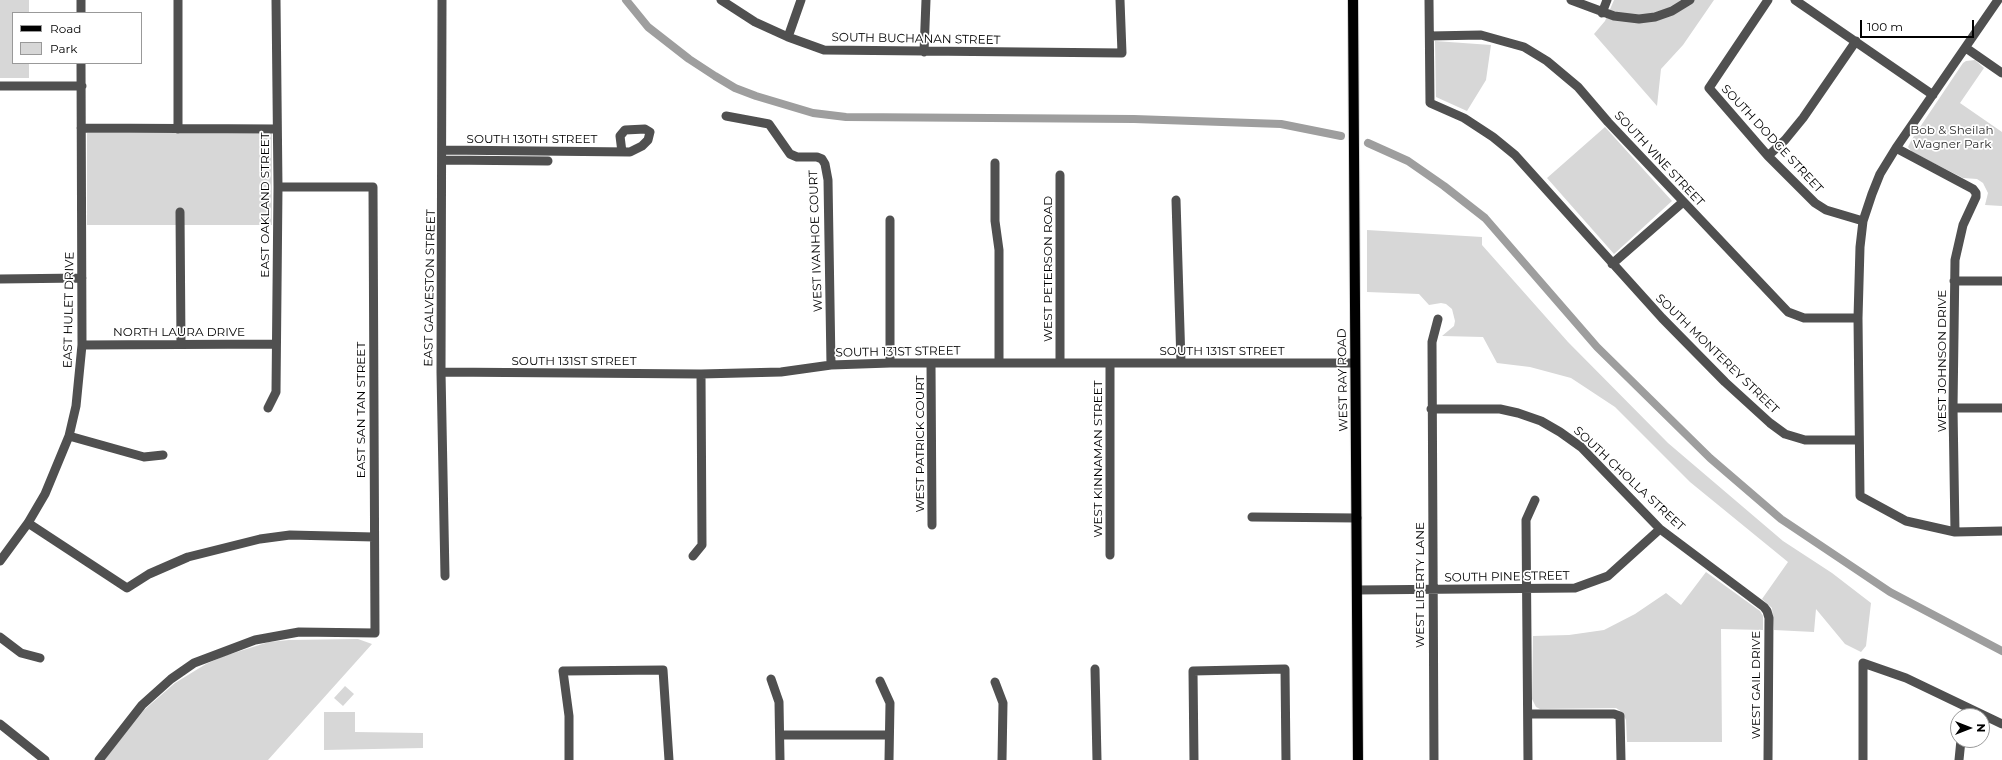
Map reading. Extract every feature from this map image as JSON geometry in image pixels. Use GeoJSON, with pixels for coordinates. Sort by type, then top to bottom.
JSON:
{"type":"FeatureCollection","features":[{"type":"Feature","properties":{"kind":"main road","name":"WEST RAY ROAD"},"geometry":{"type":"LineString","coordinates":[[1353,0],[1358,760]]}},
{"type":"Feature","properties":{"kind":"street"},"geometry":{"type":"LineString","coordinates":[[81,0],[81,12]]}},
{"type":"Feature","properties":{"kind":"street"},"geometry":{"type":"LineString","coordinates":[[178,0],[178,129]]}},
{"type":"Feature","properties":{"kind":"street","name":"EAST OAKLAND STREET"},"geometry":{"type":"LineString","coordinates":[[268,408],[276,392],[278,186],[276,0]]}},
{"type":"Feature","properties":{"kind":"street","name":"EAST GALVESTON STREET"},"geometry":{"type":"LineString","coordinates":[[442,0],[443,160],[441,372],[445,576]]}},
{"type":"Feature","properties":{"kind":"street","name":"SOUTH BUCHANAN STREET"},"geometry":{"type":"LineString","coordinates":[[721,0],[755,22],[788,37],[824,50],[1122,53],[1120,0]]}},
{"type":"Feature","properties":{"kind":"street"},"geometry":{"type":"LineString","coordinates":[[788,37],[801,0]]}},
{"type":"Feature","properties":{"kind":"street"},"geometry":{"type":"LineString","coordinates":[[924,52],[926,0]]}},
{"type":"Feature","properties":{"kind":"street"},"geometry":{"type":"LineString","coordinates":[[1430,0],[1430,36]]}},
{"type":"Feature","properties":{"kind":"street"},"geometry":{"type":"LineString","coordinates":[[1571,0],[1602,13],[1625,18],[1655,17],[1672,11],[1690,0]]}},
{"type":"Feature","properties":{"kind":"street"},"geometry":{"type":"LineString","coordinates":[[1602,13],[1608,0]]}},
{"type":"Feature","properties":{"kind":"street","name":"SOUTH DODGE STREET"},"geometry":{"type":"LineString","coordinates":[[1768,0],[1709,88],[1768,156],[1815,203],[1826,210],[1863,221]]}},
{"type":"Feature","properties":{"kind":"street"},"geometry":{"type":"LineString","coordinates":[[1795,0],[1933,96]]}},
{"type":"Feature","properties":{"kind":"street"},"geometry":{"type":"LineString","coordinates":[[1998,0],[1896,148],[1880,174],[1863,221],[1858,273],[1858,318],[1860,496],[1906,521],[1955,532],[2002,531]]}},
{"type":"Feature","properties":{"kind":"street","name":"SOUTH VINE STREET"},"geometry":{"type":"LineString","coordinates":[[1430,36],[1481,35],[1524,47],[1547,61],[1578,87],[1683,202],[1788,312],[1804,318],[1858,318]]}},
{"type":"Feature","properties":{"kind":"street","name":"SOUTH MONTEREY STREET"},"geometry":{"type":"LineString","coordinates":[[1430,36],[1430,103],[1464,118],[1494,137],[1515,155],[1612,264],[1725,382],[1770,423],[1785,434],[1805,440],[1859,440]]}},
{"type":"Feature","properties":{"kind":"street"},"geometry":{"type":"LineString","coordinates":[[1768,156],[1785,140],[1803,118],[1856,41]]}},
{"type":"Feature","properties":{"kind":"street"},"geometry":{"type":"LineString","coordinates":[[1966,48],[2002,73]]}},
{"type":"Feature","properties":{"kind":"street","name":"EAST HULET DRIVE"},"geometry":{"type":"LineString","coordinates":[[0,561],[28,523],[45,494],[69,436],[76,406],[82,345],[81,64]]}},
{"type":"Feature","properties":{"kind":"street"},"geometry":{"type":"LineString","coordinates":[[0,86],[82,86]]}},
{"type":"Feature","properties":{"kind":"street","name":"WEST IVANHOE COURT"},"geometry":{"type":"LineString","coordinates":[[726,116],[768,124],[790,154],[797,157],[817,157],[822,159],[825,164],[828,180],[831,365]]}},
{"type":"Feature","properties":{"kind":"street"},"geometry":{"type":"LineString","coordinates":[[81,128],[277,129]]}},
{"type":"Feature","properties":{"kind":"street","name":"WEST JOHNSON DRIVE"},"geometry":{"type":"LineString","coordinates":[[1896,148],[1973,189],[1976,193],[1976,197],[1963,225],[1958,245],[1954,281],[1953,408],[1955,532]]}},
{"type":"Feature","properties":{"kind":"street","name":"SOUTH 130TH STREET"},"geometry":{"type":"LineString","coordinates":[[443,150],[622,152]]}},
{"type":"Feature","properties":{"kind":"street"},"geometry":{"type":"LineString","coordinates":[[443,160],[548,161]]}},
{"type":"Feature","properties":{"kind":"street"},"geometry":{"type":"LineString","coordinates":[[995,163],[995,221],[999,250],[999,363]]}},
{"type":"Feature","properties":{"kind":"street","name":"WEST PETERSON ROAD"},"geometry":{"type":"LineString","coordinates":[[1060,176],[1060,363]]}},
{"type":"Feature","properties":{"kind":"street","name":"EAST SAN TAN STREET"},"geometry":{"type":"LineString","coordinates":[[99,760],[142,705],[171,678],[194,663],[255,640],[299,632],[375,633],[373,187],[278,186]]}},
{"type":"Feature","properties":{"kind":"street"},"geometry":{"type":"LineString","coordinates":[[1176,200],[1181,363]]}},
{"type":"Feature","properties":{"kind":"street"},"geometry":{"type":"LineString","coordinates":[[1612,264],[1683,202]]}},
{"type":"Feature","properties":{"kind":"street"},"geometry":{"type":"LineString","coordinates":[[180,212],[181,344]]}},
{"type":"Feature","properties":{"kind":"street"},"geometry":{"type":"LineString","coordinates":[[890,220],[890,362]]}},
{"type":"Feature","properties":{"kind":"street"},"geometry":{"type":"LineString","coordinates":[[0,279],[82,278]]}},
{"type":"Feature","properties":{"kind":"street"},"geometry":{"type":"LineString","coordinates":[[1954,281],[2002,281]]}},
{"type":"Feature","properties":{"kind":"street","name":"WEST LIBERTY LANE"},"geometry":{"type":"LineString","coordinates":[[1434,760],[1431,409],[1432,342],[1438,319]]}},
{"type":"Feature","properties":{"kind":"street","name":"NORTH LAURA DRIVE"},"geometry":{"type":"LineString","coordinates":[[82,345],[276,344]]}},
{"type":"Feature","properties":{"kind":"street","name":"SOUTH 131ST STREET"},"geometry":{"type":"LineString","coordinates":[[441,372],[701,374],[781,372],[831,365],[890,362],[1355,363]]}},
{"type":"Feature","properties":{"kind":"street","name":"WEST PATRICK COURT"},"geometry":{"type":"LineString","coordinates":[[931,363],[932,525]]}},
{"type":"Feature","properties":{"kind":"street","name":"WEST KINNAMAN STREET"},"geometry":{"type":"LineString","coordinates":[[1110,363],[1110,555]]}},
{"type":"Feature","properties":{"kind":"street"},"geometry":{"type":"LineString","coordinates":[[693,556],[702,545],[701,374]]}},
{"type":"Feature","properties":{"kind":"street"},"geometry":{"type":"LineString","coordinates":[[1953,408],[2002,408]]}},
{"type":"Feature","properties":{"kind":"street","name":"SOUTH CHOLLA STREET"},"geometry":{"type":"LineString","coordinates":[[1431,409],[1500,409],[1518,413],[1541,421],[1560,432],[1581,447],[1660,529],[1767,611]]}},
{"type":"Feature","properties":{"kind":"street"},"geometry":{"type":"LineString","coordinates":[[69,436],[144,457],[163,455]]}},
{"type":"Feature","properties":{"kind":"street"},"geometry":{"type":"LineString","coordinates":[[1528,760],[1526,520],[1535,500]]}},
{"type":"Feature","properties":{"kind":"street"},"geometry":{"type":"LineString","coordinates":[[1252,517],[1357,518]]}},
{"type":"Feature","properties":{"kind":"street"},"geometry":{"type":"LineString","coordinates":[[28,523],[127,588],[149,574],[188,557],[253,541],[290,535],[374,536]]}},
{"type":"Feature","properties":{"kind":"street","name":"SOUTH PINE STREET"},"geometry":{"type":"LineString","coordinates":[[1357,590],[1575,588],[1608,576],[1660,529]]}},
{"type":"Feature","properties":{"kind":"street","name":"WEST GAIL DRIVE"},"geometry":{"type":"LineString","coordinates":[[1767,611],[1768,760]]}},
{"type":"Feature","properties":{"kind":"street"},"geometry":{"type":"LineString","coordinates":[[0,637],[21,653],[40,658]]}},
{"type":"Feature","properties":{"kind":"street"},"geometry":{"type":"LineString","coordinates":[[1864,760],[1863,663],[1906,678],[1961,708]]}},
{"type":"Feature","properties":{"kind":"street"},"geometry":{"type":"LineString","coordinates":[[1095,669],[1097,760]]}},
{"type":"Feature","properties":{"kind":"street"},"geometry":{"type":"LineString","coordinates":[[1194,760],[1193,671],[1285,669],[1286,760]]}},
{"type":"Feature","properties":{"kind":"street"},"geometry":{"type":"LineString","coordinates":[[569,760],[570,716],[563,671],[663,670],[669,760]]}},
{"type":"Feature","properties":{"kind":"street"},"geometry":{"type":"LineString","coordinates":[[771,679],[779,702],[780,760]]}},
{"type":"Feature","properties":{"kind":"street"},"geometry":{"type":"LineString","coordinates":[[880,681],[890,703],[889,760]]}},
{"type":"Feature","properties":{"kind":"street"},"geometry":{"type":"LineString","coordinates":[[995,682],[1003,703],[1002,760]]}},
{"type":"Feature","properties":{"kind":"street"},"geometry":{"type":"LineString","coordinates":[[1528,714],[1614,714],[1620,716],[1621,760]]}},
{"type":"Feature","properties":{"kind":"street"},"geometry":{"type":"LineString","coordinates":[[1990,720],[2002,724]]}},
{"type":"Feature","properties":{"kind":"street"},"geometry":{"type":"LineString","coordinates":[[0,724],[45,760]]}},
{"type":"Feature","properties":{"kind":"street"},"geometry":{"type":"LineString","coordinates":[[780,735],[889,735]]}},
{"type":"Feature","properties":{"kind":"street"},"geometry":{"type":"LineString","coordinates":[[1959,760],[1960,748]]}},
{"type":"Feature","properties":{"kind":"green space"},"geometry":{"type":"Polygon","coordinates":[[[0,0],[29,0],[29,12],[12,12],[12,64],[29,64],[29,78],[0,78],[0,0]]]}},
{"type":"Feature","properties":{"kind":"green space"},"geometry":{"type":"Polygon","coordinates":[[[1614,0],[1714,0],[1683,45],[1661,69],[1657,106],[1594,34],[1605,21],[1614,0]]]}},
{"type":"Feature","properties":{"kind":"green space"},"geometry":{"type":"Polygon","coordinates":[[[1435,41],[1491,45],[1486,80],[1467,111],[1436,97],[1435,41]]]}},
{"type":"Feature","properties":{"kind":"green space","name":"Bob & Sheilah Wagner Park"},"geometry":{"type":"Polygon","coordinates":[[[1975,60],[1984,68],[1960,103],[2002,132],[2002,206],[1985,205],[1988,193],[1983,183],[1977,179],[1963,178],[1912,152],[1908,147],[1963,63],[1966,61],[1975,60]]]}},
{"type":"Feature","properties":{"kind":"green space"},"geometry":{"type":"Polygon","coordinates":[[[1605,127],[1672,201],[1614,254],[1547,178],[1605,127]]]}},
{"type":"Feature","properties":{"kind":"green space"},"geometry":{"type":"Polygon","coordinates":[[[87,133],[272,133],[272,225],[87,225],[87,133]]]}},
{"type":"Feature","properties":{"kind":"green space"},"geometry":{"type":"Polygon","coordinates":[[[1367,230],[1482,237],[1482,245],[1568,342],[1668,443],[1783,541],[1832,573],[1871,603],[1866,646],[1861,652],[1845,644],[1816,609],[1814,632],[1774,630],[1772,608],[1762,599],[1788,562],[1690,482],[1615,407],[1571,378],[1530,367],[1497,363],[1483,337],[1442,336],[1454,326],[1455,321],[1452,309],[1446,304],[1441,303],[1429,305],[1419,294],[1367,292],[1367,230]]]}},
{"type":"Feature","properties":{"kind":"green space"},"geometry":{"type":"Polygon","coordinates":[[[1706,572],[1760,611],[1763,616],[1763,630],[1721,629],[1722,742],[1627,742],[1626,720],[1622,712],[1616,708],[1540,709],[1536,707],[1532,699],[1533,636],[1569,635],[1604,630],[1635,614],[1666,593],[1681,605],[1706,572]]]}},
{"type":"Feature","properties":{"kind":"green space"},"geometry":{"type":"Polygon","coordinates":[[[358,639],[372,644],[268,760],[104,760],[144,710],[175,683],[206,664],[224,656],[269,642],[289,640],[358,639]]]}},
{"type":"Feature","properties":{"kind":"green space"},"geometry":{"type":"Polygon","coordinates":[[[345,686],[354,694],[343,706],[334,698],[345,686]]]}},
{"type":"Feature","properties":{"kind":"green space"},"geometry":{"type":"Polygon","coordinates":[[[324,712],[355,712],[355,732],[423,733],[423,748],[324,750],[324,712]]]}},
{"type":"Feature","properties":{"kind":"waterway"},"geometry":{"type":"LineString","coordinates":[[626,0],[648,27],[689,59],[715,76],[735,88],[756,96],[813,113],[846,117],[1134,119],[1281,124],[1341,136]]}},
{"type":"Feature","properties":{"kind":"waterway"},"geometry":{"type":"LineString","coordinates":[[1368,143],[1408,161],[1444,186],[1485,218],[1597,347],[1710,458],[1781,519],[1890,592],[2002,651]]}}]}
